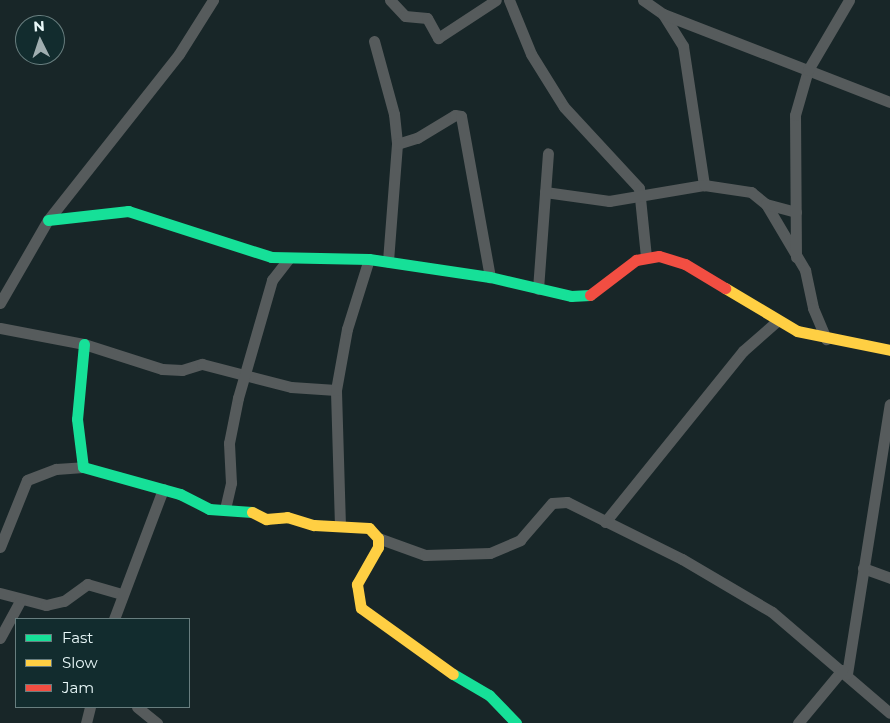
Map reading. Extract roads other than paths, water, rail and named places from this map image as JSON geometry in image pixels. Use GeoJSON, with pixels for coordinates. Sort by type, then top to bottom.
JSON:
{"type":"FeatureCollection","features":[{"type":"Feature","properties":{"kind":"street"},"geometry":{"type":"LineString","coordinates":[[0,303],[48,220],[168,68],[213,0]]}},
{"type":"Feature","properties":{"kind":"street"},"geometry":{"type":"LineString","coordinates":[[390,0],[405,16],[427,18],[438,38],[496,0]]}},
{"type":"Feature","properties":{"kind":"street"},"geometry":{"type":"LineString","coordinates":[[509,0],[531,54],[564,107],[625,168],[641,198],[646,257]]}},
{"type":"Feature","properties":{"kind":"street"},"geometry":{"type":"LineString","coordinates":[[643,0],[663,14],[890,102]]}},
{"type":"Feature","properties":{"kind":"street"},"geometry":{"type":"LineString","coordinates":[[796,256],[796,212],[792,146],[795,115],[808,70],[849,0]]}},
{"type":"Feature","properties":{"kind":"street"},"geometry":{"type":"LineString","coordinates":[[663,14],[683,46],[704,185]]}},
{"type":"Feature","properties":{"kind":"street"},"geometry":{"type":"LineString","coordinates":[[374,41],[394,114],[397,144],[388,262]]}},
{"type":"Feature","properties":{"kind":"street"},"geometry":{"type":"LineString","coordinates":[[397,144],[417,138],[455,115],[461,116],[490,278]]}},
{"type":"Feature","properties":{"kind":"street"},"geometry":{"type":"LineString","coordinates":[[538,289],[548,153]]}},
{"type":"Feature","properties":{"kind":"street"},"geometry":{"type":"LineString","coordinates":[[545,192],[609,201],[641,198],[704,185],[740,187],[766,204],[796,212]]}},
{"type":"Feature","properties":{"kind":"street"},"geometry":{"type":"LineString","coordinates":[[766,204],[805,270],[813,308],[826,339]]}},
{"type":"Feature","properties":{"kind":"street"},"geometry":{"type":"LineString","coordinates":[[48,220],[128,212],[251,252],[290,258],[369,259],[490,278],[538,289],[594,295],[626,266],[646,257],[685,264],[776,322],[826,339],[890,350]]}},
{"type":"Feature","properties":{"kind":"street"},"geometry":{"type":"LineString","coordinates":[[225,509],[231,483],[231,429],[272,280],[290,258]]}},
{"type":"Feature","properties":{"kind":"street"},"geometry":{"type":"LineString","coordinates":[[340,526],[336,390],[347,329],[369,259]]}},
{"type":"Feature","properties":{"kind":"street"},"geometry":{"type":"LineString","coordinates":[[605,522],[743,351],[776,322]]}},
{"type":"Feature","properties":{"kind":"street"},"geometry":{"type":"LineString","coordinates":[[0,328],[84,344],[162,369],[182,370],[202,364],[246,376],[336,390]]}},
{"type":"Feature","properties":{"kind":"street"},"geometry":{"type":"LineString","coordinates":[[83,467],[76,419],[84,344]]}},
{"type":"Feature","properties":{"kind":"street"},"geometry":{"type":"LineString","coordinates":[[798,723],[844,672],[864,568],[890,404]]}},
{"type":"Feature","properties":{"kind":"street"},"geometry":{"type":"LineString","coordinates":[[0,547],[27,480],[56,469],[83,467],[163,489],[209,509],[246,508],[266,518],[287,517],[340,526],[369,528],[378,538],[426,555],[490,553],[520,540],[552,503],[562,501],[690,563],[772,612],[889,710]]}},
{"type":"Feature","properties":{"kind":"street"},"geometry":{"type":"LineString","coordinates":[[114,618],[163,489]]}},
{"type":"Feature","properties":{"kind":"street"},"geometry":{"type":"LineString","coordinates":[[378,538],[375,556],[357,584],[361,608],[417,652],[489,695],[516,723]]}},
{"type":"Feature","properties":{"kind":"street"},"geometry":{"type":"LineString","coordinates":[[864,568],[890,578]]}},
{"type":"Feature","properties":{"kind":"street"},"geometry":{"type":"LineString","coordinates":[[0,593],[20,601],[56,604],[87,584],[122,594]]}},
{"type":"Feature","properties":{"kind":"street"},"geometry":{"type":"LineString","coordinates":[[0,638],[20,601]]}},
{"type":"Feature","properties":{"kind":"street"},"geometry":{"type":"LineString","coordinates":[[86,723],[90,708]]}},
{"type":"Feature","properties":{"kind":"street"},"geometry":{"type":"LineString","coordinates":[[139,708],[157,723]]}}]}
